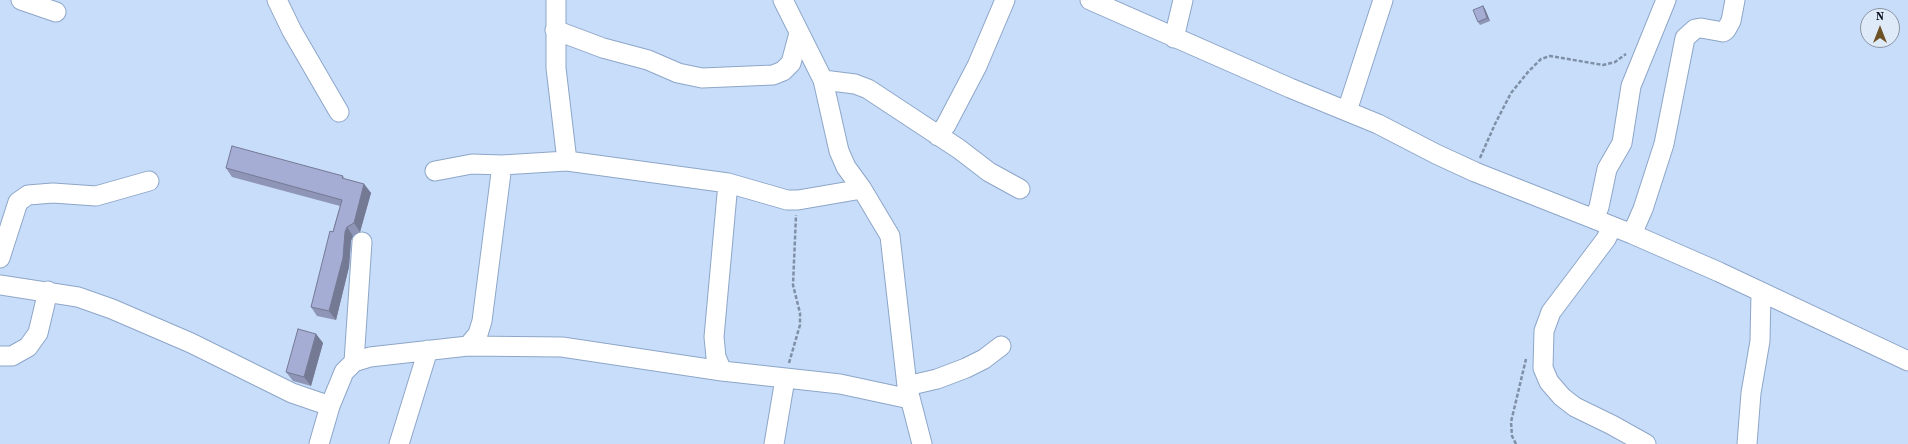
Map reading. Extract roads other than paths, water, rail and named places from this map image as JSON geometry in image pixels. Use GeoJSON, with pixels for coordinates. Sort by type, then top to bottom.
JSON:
{"type":"FeatureCollection","features":[{"type":"Feature","properties":{"kind":"street"},"geometry":{"type":"LineString","coordinates":[[21,0],[56,12]]}},
{"type":"Feature","properties":{"kind":"street"},"geometry":{"type":"LineString","coordinates":[[277,0],[292,31],[339,112]]}},
{"type":"Feature","properties":{"kind":"street"},"geometry":{"type":"LineString","coordinates":[[556,0],[556,68],[567,161]]}},
{"type":"Feature","properties":{"kind":"street"},"geometry":{"type":"LineString","coordinates":[[783,0],[823,80],[839,151],[846,167],[862,189],[890,236],[909,392],[922,444]]}},
{"type":"Feature","properties":{"kind":"street"},"geometry":{"type":"LineString","coordinates":[[938,136],[946,125],[977,66],[1005,0]]}},
{"type":"Feature","properties":{"kind":"street"},"geometry":{"type":"LineString","coordinates":[[1090,0],[1117,6],[1174,38],[1378,124],[1475,172],[1632,234],[1719,272],[1908,361]]}},
{"type":"Feature","properties":{"kind":"street"},"geometry":{"type":"LineString","coordinates":[[1174,38],[1183,0]]}},
{"type":"Feature","properties":{"kind":"street"},"geometry":{"type":"LineString","coordinates":[[1347,111],[1383,0]]}},
{"type":"Feature","properties":{"kind":"street"},"geometry":{"type":"LineString","coordinates":[[1594,219],[1599,207],[1607,169],[1622,143],[1631,86],[1666,0]]}},
{"type":"Feature","properties":{"kind":"street"},"geometry":{"type":"LineString","coordinates":[[1632,234],[1643,208],[1664,144],[1685,38],[1695,29],[1723,32],[1726,30],[1731,21],[1735,0]]}},
{"type":"Feature","properties":{"kind":"street"},"geometry":{"type":"LineString","coordinates":[[555,30],[603,48],[648,60],[678,73],[702,78],[773,75],[784,72],[791,63],[799,33]]}},
{"type":"Feature","properties":{"kind":"street"},"geometry":{"type":"LineString","coordinates":[[823,80],[855,84],[868,89],[959,149],[989,172],[1020,189]]}},
{"type":"Feature","properties":{"kind":"street"},"geometry":{"type":"LineString","coordinates":[[435,170],[472,164],[567,161],[728,183],[787,200],[798,200],[862,189]]}},
{"type":"Feature","properties":{"kind":"street"},"geometry":{"type":"LineString","coordinates":[[468,346],[478,334],[482,322],[502,164]]}},
{"type":"Feature","properties":{"kind":"street"},"geometry":{"type":"LineString","coordinates":[[0,258],[18,202],[28,195],[54,193],[96,196],[149,181]]}},
{"type":"Feature","properties":{"kind":"street"},"geometry":{"type":"LineString","coordinates":[[722,371],[716,357],[714,337],[728,183]]}},
{"type":"Feature","properties":{"kind":"street"},"geometry":{"type":"LineString","coordinates":[[1612,227],[1606,239],[1551,312],[1544,331],[1543,368],[1549,382],[1562,397],[1575,407],[1646,444]]}},
{"type":"Feature","properties":{"kind":"street"},"geometry":{"type":"LineString","coordinates":[[354,362],[362,242]]}},
{"type":"Feature","properties":{"kind":"street"},"geometry":{"type":"LineString","coordinates":[[0,285],[48,291],[78,297],[112,309],[191,343],[292,393],[330,406]]}},
{"type":"Feature","properties":{"kind":"street"},"geometry":{"type":"LineString","coordinates":[[0,356],[12,356],[28,347],[38,332],[48,291]]}},
{"type":"Feature","properties":{"kind":"street"},"geometry":{"type":"LineString","coordinates":[[1747,444],[1751,393],[1760,340],[1761,292]]}},
{"type":"Feature","properties":{"kind":"street"},"geometry":{"type":"LineString","coordinates":[[319,444],[330,406],[344,372],[354,362],[370,357],[468,346],[562,347],[783,379],[909,392],[984,359],[1000,346]]}},
{"type":"Feature","properties":{"kind":"street"},"geometry":{"type":"LineString","coordinates":[[399,444],[428,350]]}},
{"type":"Feature","properties":{"kind":"street"},"geometry":{"type":"LineString","coordinates":[[774,444],[783,379]]}}]}
